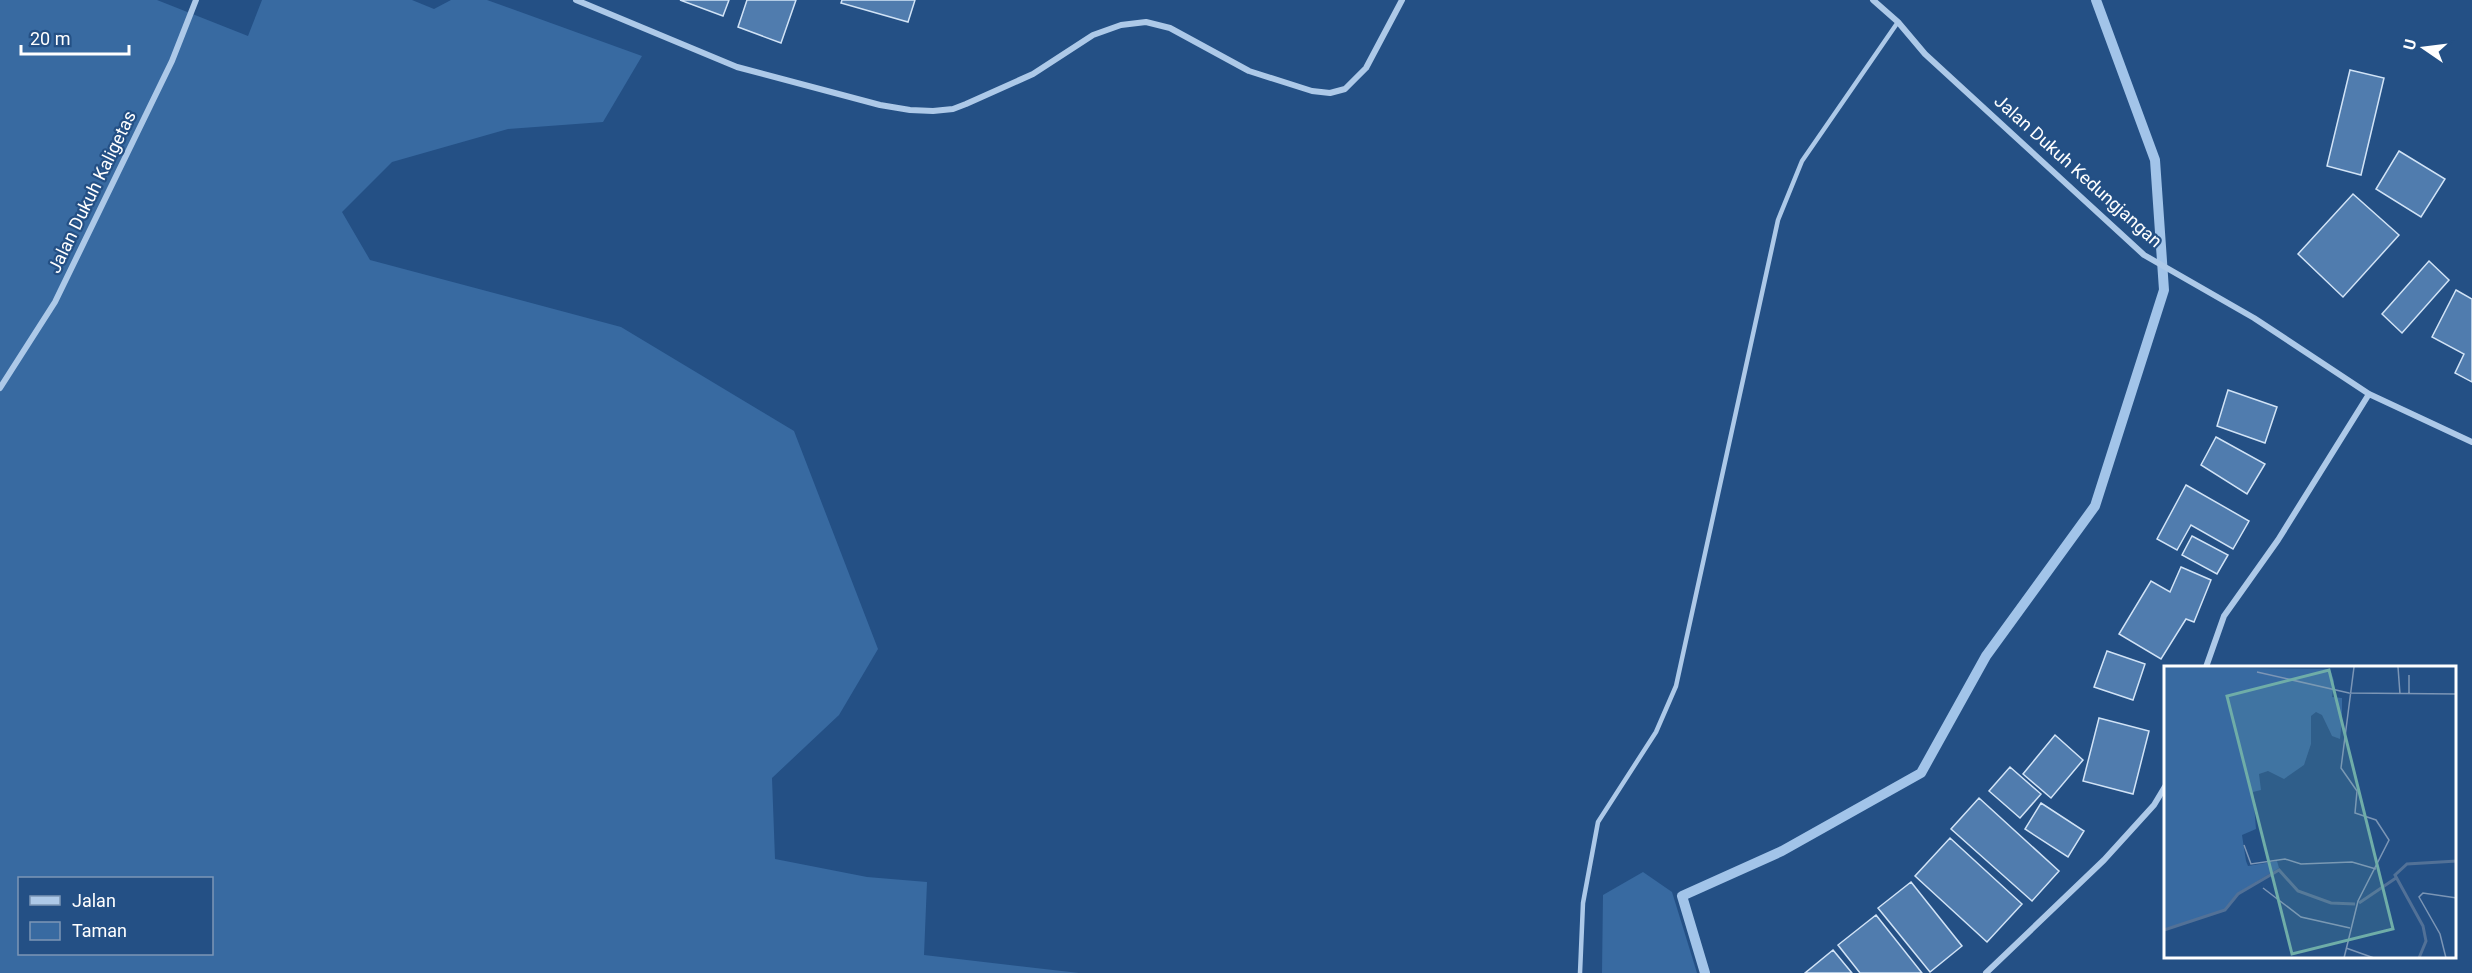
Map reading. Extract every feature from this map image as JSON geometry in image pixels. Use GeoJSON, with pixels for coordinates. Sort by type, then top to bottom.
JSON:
{"type":"FeatureCollection","features":[{"type":"Feature","properties":{"kind":"street","name":"Jalan Dukuh Kaligetas"},"geometry":{"type":"LineString","coordinates":[[0,388],[55,302],[172,61],[196,0]]}},
{"type":"Feature","properties":{"kind":"street"},"geometry":{"type":"LineString","coordinates":[[576,0],[737,67],[880,105],[933,111],[960,107],[1033,74],[1093,35],[1121,25],[1146,22],[1170,28],[1249,71],[1312,91],[1330,93],[1345,89],[1366,68],[1402,0]]}},
{"type":"Feature","properties":{"kind":"street","name":"Jalan Dukuh Kedungjangan"},"geometry":{"type":"LineString","coordinates":[[1874,0],[1898,22],[1925,54],[2144,255],[2254,318],[2369,394],[2472,442]]}},
{"type":"Feature","properties":{"kind":"street"},"geometry":{"type":"LineString","coordinates":[[2206,666],[2224,616],[2278,540],[2369,394]]}},
{"type":"Feature","properties":{"kind":"street"},"geometry":{"type":"LineString","coordinates":[[1986,973],[2104,861],[2154,805],[2164,788]]}},
{"type":"Feature","properties":{"kind":"lane"},"geometry":{"type":"LineString","coordinates":[[1580,973],[1583,903],[1598,822],[1656,732],[1676,686],[1778,220],[1803,161],[1898,22]]}},
{"type":"Feature","properties":{"kind":"green space"},"geometry":{"type":"Polygon","coordinates":[[[0,0],[157,0],[248,36],[262,0],[412,0],[434,9],[451,0],[487,0],[642,56],[603,122],[508,129],[392,162],[342,212],[370,260],[621,327],[794,431],[878,649],[839,715],[772,778],[775,859],[867,877],[927,882],[924,955],[1079,973],[0,973],[0,0]]]}},
{"type":"Feature","properties":{"kind":"green space"},"geometry":{"type":"Polygon","coordinates":[[[1643,872],[1672,892],[1697,973],[1602,973],[1603,895],[1643,872]]]}},
{"type":"Feature","properties":{"kind":"building"},"geometry":{"type":"Polygon","coordinates":[[[680,0],[729,0],[723,16],[680,0]]]}},
{"type":"Feature","properties":{"kind":"building"},"geometry":{"type":"Polygon","coordinates":[[[747,0],[796,0],[781,43],[738,27],[747,0]]]}},
{"type":"Feature","properties":{"kind":"building"},"geometry":{"type":"Polygon","coordinates":[[[842,0],[915,0],[908,22],[841,3],[842,0]]]}},
{"type":"Feature","properties":{"kind":"building"},"geometry":{"type":"Polygon","coordinates":[[[2350,70],[2384,78],[2361,175],[2327,166],[2350,70]]]}},
{"type":"Feature","properties":{"kind":"building"},"geometry":{"type":"Polygon","coordinates":[[[2399,151],[2445,179],[2421,217],[2376,189],[2399,151]]]}},
{"type":"Feature","properties":{"kind":"building"},"geometry":{"type":"Polygon","coordinates":[[[2353,194],[2399,235],[2343,297],[2298,254],[2353,194]]]}},
{"type":"Feature","properties":{"kind":"building"},"geometry":{"type":"Polygon","coordinates":[[[2429,261],[2449,280],[2402,333],[2382,314],[2429,261]]]}},
{"type":"Feature","properties":{"kind":"building"},"geometry":{"type":"Polygon","coordinates":[[[2456,290],[2472,299],[2472,382],[2455,373],[2464,354],[2432,337],[2456,290]]]}},
{"type":"Feature","properties":{"kind":"building"},"geometry":{"type":"Polygon","coordinates":[[[2228,390],[2277,407],[2265,443],[2217,426],[2228,390]]]}},
{"type":"Feature","properties":{"kind":"building"},"geometry":{"type":"Polygon","coordinates":[[[2216,437],[2265,464],[2247,494],[2201,465],[2216,437]]]}},
{"type":"Feature","properties":{"kind":"building"},"geometry":{"type":"Polygon","coordinates":[[[2186,485],[2249,521],[2233,549],[2191,525],[2177,550],[2157,539],[2186,485]]]}},
{"type":"Feature","properties":{"kind":"building"},"geometry":{"type":"Polygon","coordinates":[[[2192,536],[2228,555],[2217,574],[2182,555],[2192,536]]]}},
{"type":"Feature","properties":{"kind":"building"},"geometry":{"type":"Polygon","coordinates":[[[2181,567],[2211,580],[2194,622],[2186,619],[2161,659],[2119,634],[2151,581],[2170,592],[2181,567]]]}},
{"type":"Feature","properties":{"kind":"building"},"geometry":{"type":"Polygon","coordinates":[[[2107,651],[2145,664],[2133,700],[2094,687],[2107,651]]]}},
{"type":"Feature","properties":{"kind":"building"},"geometry":{"type":"Polygon","coordinates":[[[2099,718],[2149,731],[2133,794],[2083,781],[2099,718]]]}},
{"type":"Feature","properties":{"kind":"building"},"geometry":{"type":"Polygon","coordinates":[[[2055,735],[2083,760],[2051,798],[2023,774],[2055,735]]]}},
{"type":"Feature","properties":{"kind":"building"},"geometry":{"type":"Polygon","coordinates":[[[2010,767],[2041,794],[2020,818],[1989,791],[2010,767]]]}},
{"type":"Feature","properties":{"kind":"building"},"geometry":{"type":"Polygon","coordinates":[[[1979,798],[2059,871],[2032,901],[1951,829],[1979,798]]]}},
{"type":"Feature","properties":{"kind":"building"},"geometry":{"type":"Polygon","coordinates":[[[2041,803],[2084,831],[2068,857],[2025,829],[2041,803]]]}},
{"type":"Feature","properties":{"kind":"building"},"geometry":{"type":"Polygon","coordinates":[[[1950,838],[2022,904],[1987,942],[1915,876],[1950,838]]]}},
{"type":"Feature","properties":{"kind":"building"},"geometry":{"type":"Polygon","coordinates":[[[1911,882],[1962,946],[1930,972],[1878,908],[1911,882]]]}},
{"type":"Feature","properties":{"kind":"building"},"geometry":{"type":"Polygon","coordinates":[[[1876,915],[1922,973],[1860,973],[1838,945],[1876,915]]]}},
{"type":"Feature","properties":{"kind":"building"},"geometry":{"type":"Polygon","coordinates":[[[1833,950],[1852,973],[1805,973],[1833,950]]]}},
{"type":"Feature","properties":{"kind":"waterway"},"geometry":{"type":"LineString","coordinates":[[1705,973],[1682,896],[1782,851],[1921,773],[1986,656],[2095,506],[2164,290],[2155,160],[2096,0]]}}]}
